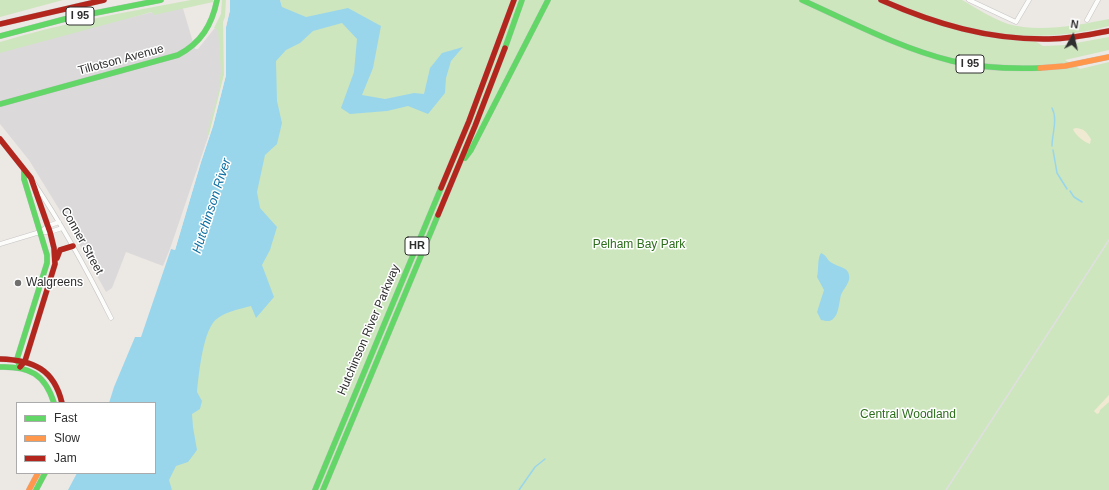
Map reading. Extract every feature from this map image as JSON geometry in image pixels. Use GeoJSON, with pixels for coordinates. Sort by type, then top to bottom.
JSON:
{"type":"FeatureCollection","features":[{"type":"Feature","properties":{"kind":"main road","name":"I 95"},"geometry":{"type":"LineString","coordinates":[[0,24],[104,0]]}},
{"type":"Feature","properties":{"kind":"main road","name":"I 95"},"geometry":{"type":"LineString","coordinates":[[0,36],[65,19],[161,0]]}},
{"type":"Feature","properties":{"kind":"main road","name":"Tillotson Avenue"},"geometry":{"type":"LineString","coordinates":[[0,104],[154,63],[178,55],[195,45],[204,36],[215,14],[217,0]]}},
{"type":"Feature","properties":{"kind":"main road","name":"Hutchinson River Parkway"},"geometry":{"type":"LineString","coordinates":[[315,490],[469,121],[514,0]]}},
{"type":"Feature","properties":{"kind":"main road","name":"Hutchinson River Parkway"},"geometry":{"type":"LineString","coordinates":[[323,490],[494,78],[522,0]]}},
{"type":"Feature","properties":{"kind":"main road"},"geometry":{"type":"LineString","coordinates":[[458,166],[471,150],[548,0]]}},
{"type":"Feature","properties":{"kind":"main road","name":"I 95"},"geometry":{"type":"LineString","coordinates":[[802,0],[907,47],[963,63],[995,68],[1037,69],[1079,64],[1109,57]]}},
{"type":"Feature","properties":{"kind":"main road"},"geometry":{"type":"LineString","coordinates":[[880,0],[922,18],[945,25],[1005,38],[1057,38],[1090,35],[1109,30]]}},
{"type":"Feature","properties":{"kind":"main road","name":"Conner Street"},"geometry":{"type":"LineString","coordinates":[[0,139],[31,178],[50,232],[54,248],[55,264]]}},
{"type":"Feature","properties":{"kind":"main road","name":"Conner Street"},"geometry":{"type":"LineString","coordinates":[[17,359],[46,269],[47,255],[24,179],[24,170]]}},
{"type":"Feature","properties":{"kind":"main road"},"geometry":{"type":"LineString","coordinates":[[20,367],[25,361],[60,250],[73,246]]}},
{"type":"Feature","properties":{"kind":"main road"},"geometry":{"type":"LineString","coordinates":[[0,359],[17,359],[39,366],[52,378],[60,393],[62,402]]}},
{"type":"Feature","properties":{"kind":"main road"},"geometry":{"type":"LineString","coordinates":[[17,359],[20,367]]}},
{"type":"Feature","properties":{"kind":"main road"},"geometry":{"type":"LineString","coordinates":[[0,367],[20,367],[33,372],[44,382],[52,394],[54,402]]}},
{"type":"Feature","properties":{"kind":"main road"},"geometry":{"type":"LineString","coordinates":[[29,490],[37,474]]}},
{"type":"Feature","properties":{"kind":"main road"},"geometry":{"type":"LineString","coordinates":[[36,490],[44,474]]}},
{"type":"Feature","properties":{"kind":"street"},"geometry":{"type":"LineString","coordinates":[[969,0],[1016,22],[1029,0]]}},
{"type":"Feature","properties":{"kind":"street"},"geometry":{"type":"LineString","coordinates":[[1087,20],[1098,0]]}},
{"type":"Feature","properties":{"kind":"street","name":"Conner Street"},"geometry":{"type":"LineString","coordinates":[[31,178],[73,246],[111,318]]}},
{"type":"Feature","properties":{"kind":"street"},"geometry":{"type":"LineString","coordinates":[[40,232],[48,226],[59,222]]}},
{"type":"Feature","properties":{"kind":"street"},"geometry":{"type":"LineString","coordinates":[[0,244],[40,232],[50,232],[62,228]]}},
{"type":"Feature","properties":{"kind":"shaded area"},"geometry":{"type":"Polygon","coordinates":[[[182,5],[195,49],[198,49],[214,29],[220,27],[222,72],[219,94],[208,137],[163,266],[126,252],[112,288],[106,292],[67,222],[29,160],[0,124],[0,49],[182,5]]]}},
{"type":"Feature","properties":{"kind":"green space"},"geometry":{"type":"Polygon","coordinates":[[[0,0],[63,0],[0,17],[0,0]]]}},
{"type":"Feature","properties":{"kind":"green space"},"geometry":{"type":"Polygon","coordinates":[[[191,0],[213,0],[213,2],[154,15],[152,12],[0,53],[0,42],[23,35],[95,18],[191,0]]]}},
{"type":"Feature","properties":{"kind":"green space"},"geometry":{"type":"Polygon","coordinates":[[[222,0],[226,0],[225,17],[223,22],[224,75],[209,135],[207,134],[219,89],[221,71],[218,30],[214,28],[221,14],[222,0]]]}},
{"type":"Feature","properties":{"kind":"green space","name":"Pelham Bay Park"},"geometry":{"type":"Polygon","coordinates":[[[280,0],[962,0],[996,19],[1020,27],[1058,27],[1085,24],[1109,19],[1109,26],[1089,31],[1058,35],[1027,36],[1043,46],[1065,45],[1109,37],[1109,50],[1065,60],[1080,69],[1109,62],[1109,490],[144,490],[154,474],[156,474],[156,469],[282,7],[280,0]]]}},
{"type":"Feature","properties":{"kind":"sand"},"geometry":{"type":"Polygon","coordinates":[[[1076,128],[1083,130],[1086,133],[1091,139],[1090,144],[1076,134],[1073,129],[1076,128]]]}},
{"type":"Feature","properties":{"kind":"sand"},"geometry":{"type":"Polygon","coordinates":[[[1109,395],[1109,402],[1097,414],[1094,411],[1109,395]]]}},
{"type":"Feature","properties":{"kind":"water","name":"Hutchinson River"},"geometry":{"type":"Polygon","coordinates":[[[230,0],[280,0],[282,7],[306,17],[348,8],[381,26],[373,68],[362,95],[385,99],[414,93],[424,94],[430,68],[442,53],[463,47],[451,61],[446,78],[445,93],[428,114],[408,106],[387,111],[350,114],[341,108],[354,72],[357,39],[342,23],[313,31],[300,43],[286,50],[276,61],[277,101],[282,123],[277,144],[265,155],[257,192],[260,208],[277,227],[270,250],[262,265],[274,297],[256,318],[251,306],[226,314],[218,318],[213,323],[205,341],[199,374],[197,392],[202,401],[200,409],[192,414],[197,450],[188,462],[176,466],[169,480],[172,490],[68,490],[76,474],[156,474],[156,402],[109,402],[135,337],[141,337],[171,249],[175,250],[213,126],[226,75],[226,27],[230,10],[230,0]]]}},
{"type":"Feature","properties":{"kind":"water"},"geometry":{"type":"Polygon","coordinates":[[[821,253],[825,255],[830,262],[847,270],[849,275],[848,283],[841,295],[835,317],[829,321],[821,320],[817,312],[824,290],[817,277],[821,253]]]}},
{"type":"Feature","properties":{"kind":"pier"},"geometry":{"type":"Polygon","coordinates":[[[228,0],[230,0],[230,10],[226,27],[226,75],[213,126],[175,250],[173,249],[209,135],[224,75],[224,27],[228,10],[228,0]]]}},
{"type":"Feature","properties":{"kind":"waterway"},"geometry":{"type":"LineString","coordinates":[[1052,108],[1055,117],[1052,146]]}},
{"type":"Feature","properties":{"kind":"waterway"},"geometry":{"type":"LineString","coordinates":[[1053,150],[1057,173],[1067,189]]}},
{"type":"Feature","properties":{"kind":"waterway"},"geometry":{"type":"LineString","coordinates":[[1070,191],[1074,197],[1082,202]]}},
{"type":"Feature","properties":{"kind":"waterway"},"geometry":{"type":"LineString","coordinates":[[519,490],[535,467],[545,459]]}},
{"type":"Feature","properties":{"kind":"railway"},"geometry":{"type":"LineString","coordinates":[[946,490],[1109,240]]}},
{"type":"Feature","properties":{"kind":"traffic: fast"},"geometry":{"type":"LineString","coordinates":[[0,36],[65,19],[161,0]]}},
{"type":"Feature","properties":{"kind":"traffic: fast"},"geometry":{"type":"LineString","coordinates":[[0,104],[178,55],[193,45],[209,25],[217,0]]}},
{"type":"Feature","properties":{"kind":"traffic: fast"},"geometry":{"type":"LineString","coordinates":[[505,48],[522,0]]}},
{"type":"Feature","properties":{"kind":"traffic: fast"},"geometry":{"type":"LineString","coordinates":[[465,158],[471,150],[548,0]]}},
{"type":"Feature","properties":{"kind":"traffic: fast"},"geometry":{"type":"LineString","coordinates":[[802,0],[894,42],[932,56],[985,67],[1040,68]]}},
{"type":"Feature","properties":{"kind":"traffic: fast"},"geometry":{"type":"LineString","coordinates":[[20,367],[17,359],[47,263],[47,255],[24,179],[24,170]]}},
{"type":"Feature","properties":{"kind":"traffic: fast"},"geometry":{"type":"LineString","coordinates":[[315,490],[441,188]]}},
{"type":"Feature","properties":{"kind":"traffic: fast"},"geometry":{"type":"LineString","coordinates":[[323,490],[438,215]]}},
{"type":"Feature","properties":{"kind":"traffic: fast"},"geometry":{"type":"LineString","coordinates":[[0,367],[19,368],[34,374],[46,385],[54,402]]}},
{"type":"Feature","properties":{"kind":"traffic: fast"},"geometry":{"type":"LineString","coordinates":[[36,490],[44,474]]}},
{"type":"Feature","properties":{"kind":"traffic: slow"},"geometry":{"type":"LineString","coordinates":[[1040,68],[1065,66],[1109,57]]}},
{"type":"Feature","properties":{"kind":"traffic: slow"},"geometry":{"type":"LineString","coordinates":[[29,490],[37,474]]}},
{"type":"Feature","properties":{"kind":"traffic: jam"},"geometry":{"type":"LineString","coordinates":[[0,24],[104,0]]}},
{"type":"Feature","properties":{"kind":"traffic: jam"},"geometry":{"type":"LineString","coordinates":[[441,188],[469,121],[514,0]]}},
{"type":"Feature","properties":{"kind":"traffic: jam"},"geometry":{"type":"LineString","coordinates":[[881,0],[901,9],[942,23],[963,29],[1005,37],[1056,39],[1109,31]]}},
{"type":"Feature","properties":{"kind":"traffic: jam"},"geometry":{"type":"LineString","coordinates":[[438,215],[475,126],[505,48]]}},
{"type":"Feature","properties":{"kind":"traffic: jam"},"geometry":{"type":"LineString","coordinates":[[0,139],[31,178],[54,248],[55,264],[25,361],[20,367]]}},
{"type":"Feature","properties":{"kind":"traffic: jam"},"geometry":{"type":"LineString","coordinates":[[57,258],[60,250],[73,246]]}},
{"type":"Feature","properties":{"kind":"traffic: jam"},"geometry":{"type":"LineString","coordinates":[[0,359],[32,364],[48,374],[54,382],[62,402]]}},
{"type":"Feature","properties":{"kind":"place","name":"Walgreens"},"geometry":{"type":"Point","coordinates":[18,283]}},
{"type":"Feature","properties":{"kind":"park label","name":"Central Woodland"},"geometry":{"type":"Point","coordinates":[908,415]}}]}
